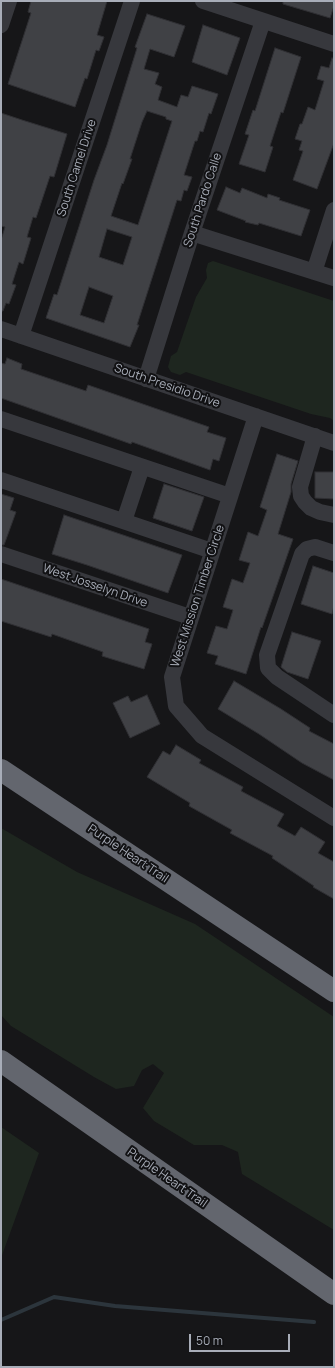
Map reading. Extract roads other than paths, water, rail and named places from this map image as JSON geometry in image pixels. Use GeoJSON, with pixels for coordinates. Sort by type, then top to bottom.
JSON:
{"type":"FeatureCollection","features":[{"type":"Feature","properties":{"kind":"highway","name":"Purple Heart Trail"},"geometry":{"type":"LineString","coordinates":[[1,770],[334,991]]}},
{"type":"Feature","properties":{"kind":"highway","name":"Purple Heart Trail"},"geometry":{"type":"LineString","coordinates":[[1,1061],[334,1294]]}},
{"type":"Feature","properties":{"kind":"street"},"geometry":{"type":"LineString","coordinates":[[1,25],[9,1]]}},
{"type":"Feature","properties":{"kind":"street","name":"South Camel Drive"},"geometry":{"type":"LineString","coordinates":[[20,336],[132,1]]}},
{"type":"Feature","properties":{"kind":"street"},"geometry":{"type":"LineString","coordinates":[[203,1],[334,44]]}},
{"type":"Feature","properties":{"kind":"street","name":"South Pardo Calle"},"geometry":{"type":"LineString","coordinates":[[146,379],[192,232],[263,21]]}},
{"type":"Feature","properties":{"kind":"street"},"geometry":{"type":"LineString","coordinates":[[314,272],[334,210]]}},
{"type":"Feature","properties":{"kind":"street"},"geometry":{"type":"LineString","coordinates":[[192,232],[334,278]]}},
{"type":"Feature","properties":{"kind":"street","name":"South Presidio Drive"},"geometry":{"type":"LineString","coordinates":[[1,329],[334,443]]}},
{"type":"Feature","properties":{"kind":"street","name":"West Mission Timber Circle"},"geometry":{"type":"LineString","coordinates":[[256,416],[172,677],[176,706],[202,736],[334,818]]}},
{"type":"Feature","properties":{"kind":"street"},"geometry":{"type":"LineString","coordinates":[[1,419],[230,496]]}},
{"type":"Feature","properties":{"kind":"street"},"geometry":{"type":"LineString","coordinates":[[315,436],[300,487],[301,496],[311,508],[320,512],[334,515]]}},
{"type":"Feature","properties":{"kind":"street"},"geometry":{"type":"LineString","coordinates":[[124,521],[142,467]]}},
{"type":"Feature","properties":{"kind":"street"},"geometry":{"type":"LineString","coordinates":[[1,480],[212,551]]}},
{"type":"Feature","properties":{"kind":"street"},"geometry":{"type":"LineString","coordinates":[[334,553],[315,547],[307,549],[302,554],[267,655],[268,668],[277,677],[334,715]]}},
{"type":"Feature","properties":{"kind":"street","name":"West Josselyn Drive"},"geometry":{"type":"LineString","coordinates":[[1,554],[190,618]]}},
{"type":"Feature","properties":{"kind":"waterway"},"geometry":{"type":"LineString","coordinates":[[1,1320],[54,1297],[115,1306],[314,1322]]}}]}
